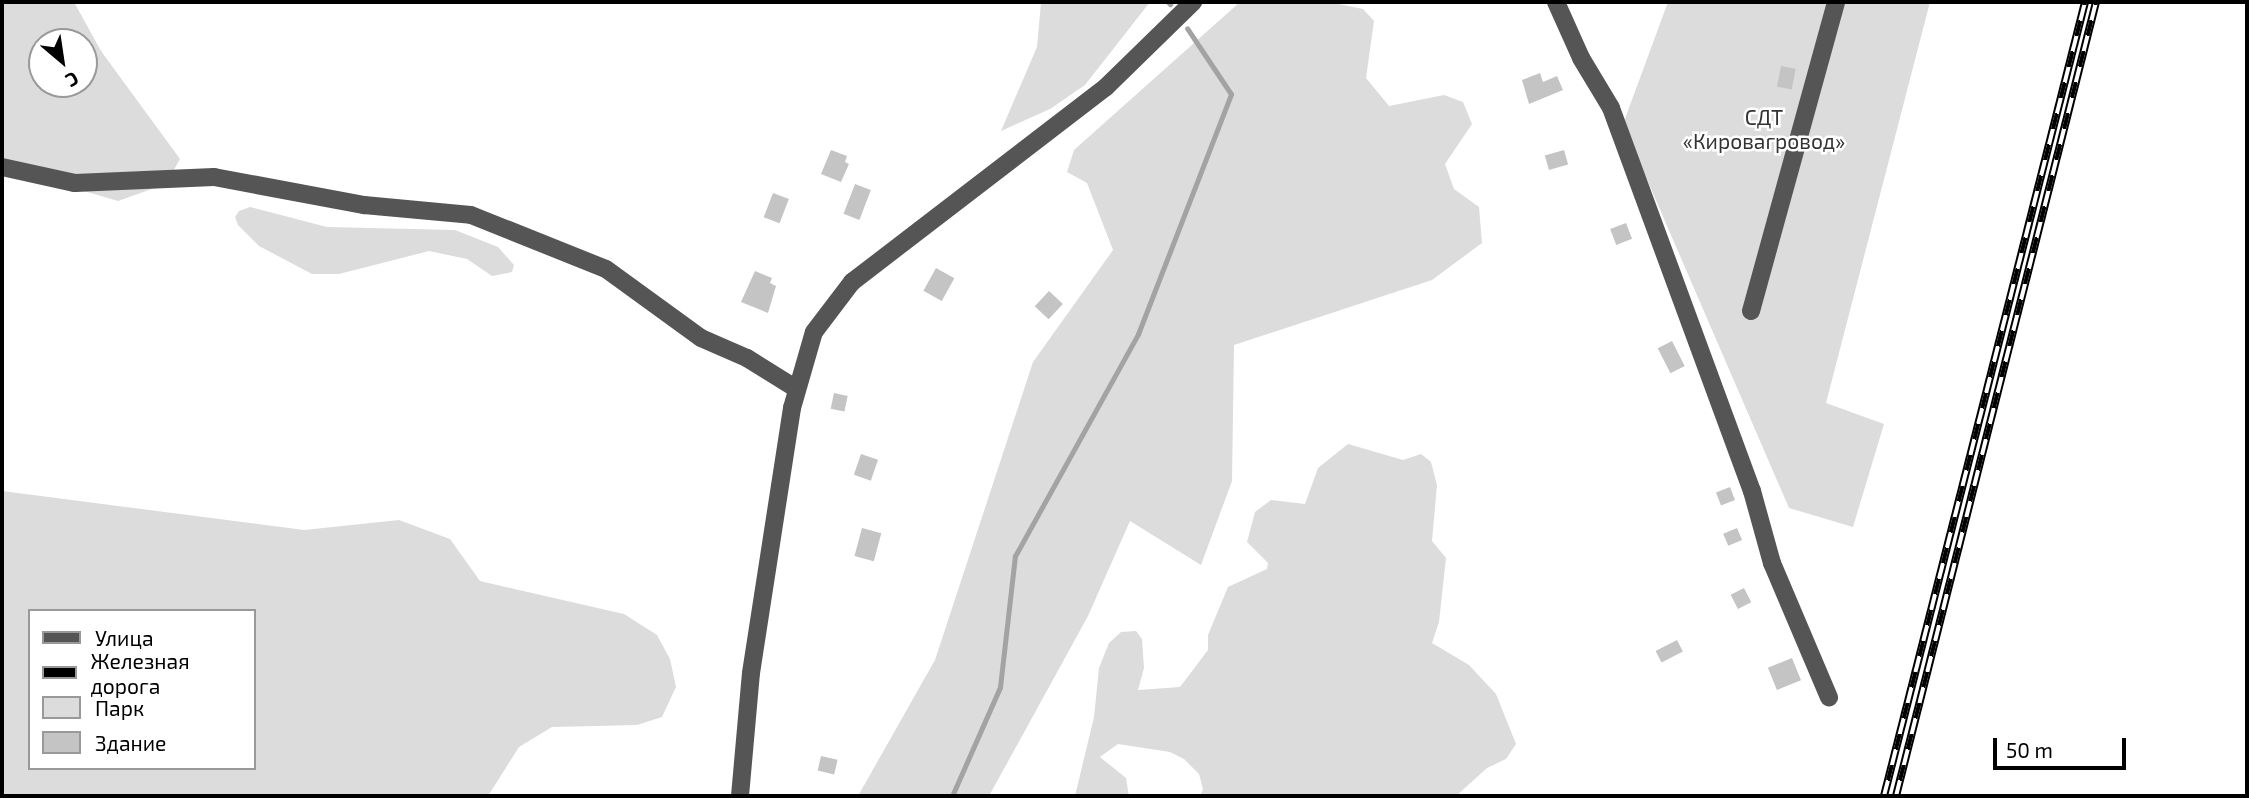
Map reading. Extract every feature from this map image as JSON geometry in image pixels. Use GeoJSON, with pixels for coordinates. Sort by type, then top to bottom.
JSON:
{"type":"FeatureCollection","features":[{"type":"Feature","properties":{"kind":"street"},"geometry":{"type":"LineString","coordinates":[[740,796],[751,673],[795,388],[814,332],[852,282],[1106,88],[1193,2]]}},
{"type":"Feature","properties":{"kind":"street"},"geometry":{"type":"LineString","coordinates":[[1556,2],[1581,58],[1611,108],[1752,491],[1772,563],[1829,697]]}},
{"type":"Feature","properties":{"kind":"street"},"geometry":{"type":"LineString","coordinates":[[1751,311],[1836,2]]}},
{"type":"Feature","properties":{"kind":"street"},"geometry":{"type":"LineString","coordinates":[[2,167],[75,183],[214,177],[365,205],[471,215],[606,270],[701,338],[747,358],[795,388]]}},
{"type":"Feature","properties":{"kind":"green space"},"geometry":{"type":"Polygon","coordinates":[[[2,2],[74,2],[88,28],[28,28],[28,98],[98,98],[98,46],[180,159],[166,184],[118,201],[2,167],[2,2]]]}},
{"type":"Feature","properties":{"kind":"green space"},"geometry":{"type":"Polygon","coordinates":[[[1041,2],[1150,2],[1085,85],[1050,109],[1001,131],[1037,47],[1041,2]]]}},
{"type":"Feature","properties":{"kind":"green space"},"geometry":{"type":"Polygon","coordinates":[[[1240,2],[1329,2],[1363,9],[1374,21],[1366,78],[1389,106],[1444,95],[1463,102],[1472,124],[1445,164],[1454,189],[1479,207],[1482,243],[1432,280],[1234,345],[1232,481],[1201,565],[1130,521],[1088,616],[989,796],[858,796],[935,660],[1033,362],[1113,250],[1087,183],[1067,172],[1074,150],[1240,2]]]}},
{"type":"Feature","properties":{"kind":"green space","name":"СДТ «Кировагровод»"},"geometry":{"type":"Polygon","coordinates":[[[1668,2],[1930,2],[1826,403],[1884,424],[1853,527],[1789,508],[1623,124],[1668,2]]]}},
{"type":"Feature","properties":{"kind":"green space"},"geometry":{"type":"Polygon","coordinates":[[[250,207],[327,227],[455,230],[498,247],[514,265],[512,272],[492,276],[467,259],[429,251],[339,274],[312,274],[259,246],[238,225],[235,217],[239,211],[250,207]]]}},
{"type":"Feature","properties":{"kind":"green space"},"geometry":{"type":"Polygon","coordinates":[[[1348,444],[1403,460],[1421,454],[1431,462],[1437,485],[1432,541],[1446,558],[1439,622],[1432,643],[1469,665],[1496,694],[1516,744],[1506,759],[1487,768],[1456,796],[1200,796],[1203,789],[1199,774],[1184,759],[1170,752],[1118,744],[1100,757],[1126,778],[1129,796],[1075,796],[1094,717],[1099,668],[1109,643],[1121,632],[1136,631],[1142,639],[1144,668],[1138,690],[1180,687],[1208,650],[1208,635],[1228,587],[1267,569],[1268,563],[1247,542],[1255,512],[1271,500],[1305,504],[1318,468],[1348,444]]]}},
{"type":"Feature","properties":{"kind":"green space"},"geometry":{"type":"Polygon","coordinates":[[[2,491],[304,530],[399,520],[450,539],[480,581],[624,614],[657,635],[670,659],[676,687],[662,717],[637,725],[552,727],[519,747],[488,796],[2,796],[2,491]]]}},
{"type":"Feature","properties":{"kind":"building"},"geometry":{"type":"Polygon","coordinates":[[[1781,66],[1796,69],[1792,89],[1777,87],[1781,66]]]}},
{"type":"Feature","properties":{"kind":"building"},"geometry":{"type":"Polygon","coordinates":[[[1540,73],[1543,82],[1557,76],[1563,90],[1529,104],[1522,80],[1540,73]]]}},
{"type":"Feature","properties":{"kind":"building"},"geometry":{"type":"Polygon","coordinates":[[[831,150],[847,156],[845,162],[849,164],[841,182],[821,174],[831,150]]]}},
{"type":"Feature","properties":{"kind":"building"},"geometry":{"type":"Polygon","coordinates":[[[1564,150],[1568,164],[1549,170],[1545,156],[1564,150]]]}},
{"type":"Feature","properties":{"kind":"building"},"geometry":{"type":"Polygon","coordinates":[[[855,184],[871,190],[859,220],[844,214],[855,184]]]}},
{"type":"Feature","properties":{"kind":"building"},"geometry":{"type":"Polygon","coordinates":[[[773,193],[789,199],[780,223],[764,217],[773,193]]]}},
{"type":"Feature","properties":{"kind":"building"},"geometry":{"type":"Polygon","coordinates":[[[1626,223],[1632,239],[1616,245],[1610,229],[1626,223]]]}},
{"type":"Feature","properties":{"kind":"building"},"geometry":{"type":"Polygon","coordinates":[[[936,268],[954,278],[942,301],[923,291],[936,268]]]}},
{"type":"Feature","properties":{"kind":"building"},"geometry":{"type":"Polygon","coordinates":[[[755,271],[772,278],[770,283],[776,286],[768,313],[741,302],[755,271]]]}},
{"type":"Feature","properties":{"kind":"building"},"geometry":{"type":"Polygon","coordinates":[[[1049,291],[1063,304],[1049,319],[1035,306],[1049,291]]]}},
{"type":"Feature","properties":{"kind":"building"},"geometry":{"type":"Polygon","coordinates":[[[1672,341],[1685,366],[1670,373],[1658,348],[1672,341]]]}},
{"type":"Feature","properties":{"kind":"building"},"geometry":{"type":"Polygon","coordinates":[[[834,393],[848,396],[844,412],[831,409],[834,393]]]}},
{"type":"Feature","properties":{"kind":"building"},"geometry":{"type":"Polygon","coordinates":[[[861,454],[878,460],[871,481],[854,475],[861,454]]]}},
{"type":"Feature","properties":{"kind":"building"},"geometry":{"type":"Polygon","coordinates":[[[1730,487],[1735,500],[1721,505],[1716,492],[1730,487]]]}},
{"type":"Feature","properties":{"kind":"building"},"geometry":{"type":"Polygon","coordinates":[[[862,528],[881,533],[874,561],[854,556],[862,528]]]}},
{"type":"Feature","properties":{"kind":"building"},"geometry":{"type":"Polygon","coordinates":[[[1737,528],[1742,540],[1728,546],[1723,534],[1737,528]]]}},
{"type":"Feature","properties":{"kind":"building"},"geometry":{"type":"Polygon","coordinates":[[[1744,588],[1751,602],[1738,609],[1731,595],[1744,588]]]}},
{"type":"Feature","properties":{"kind":"building"},"geometry":{"type":"Polygon","coordinates":[[[1677,640],[1683,652],[1662,662],[1656,651],[1677,640]]]}},
{"type":"Feature","properties":{"kind":"building"},"geometry":{"type":"Polygon","coordinates":[[[1792,658],[1801,680],[1777,690],[1768,668],[1792,658]]]}},
{"type":"Feature","properties":{"kind":"building"},"geometry":{"type":"Polygon","coordinates":[[[821,756],[838,760],[834,774],[818,771],[821,756]]]}},
{"type":"Feature","properties":{"kind":"waterway"},"geometry":{"type":"LineString","coordinates":[[952,796],[1000,687],[1015,556],[1138,334],[1231,94],[1187,28]]}},
{"type":"Feature","properties":{"kind":"railway"},"geometry":{"type":"LineString","coordinates":[[1884,796],[2085,2]]}},
{"type":"Feature","properties":{"kind":"railway"},"geometry":{"type":"LineString","coordinates":[[1896,796],[2096,2]]}}]}
